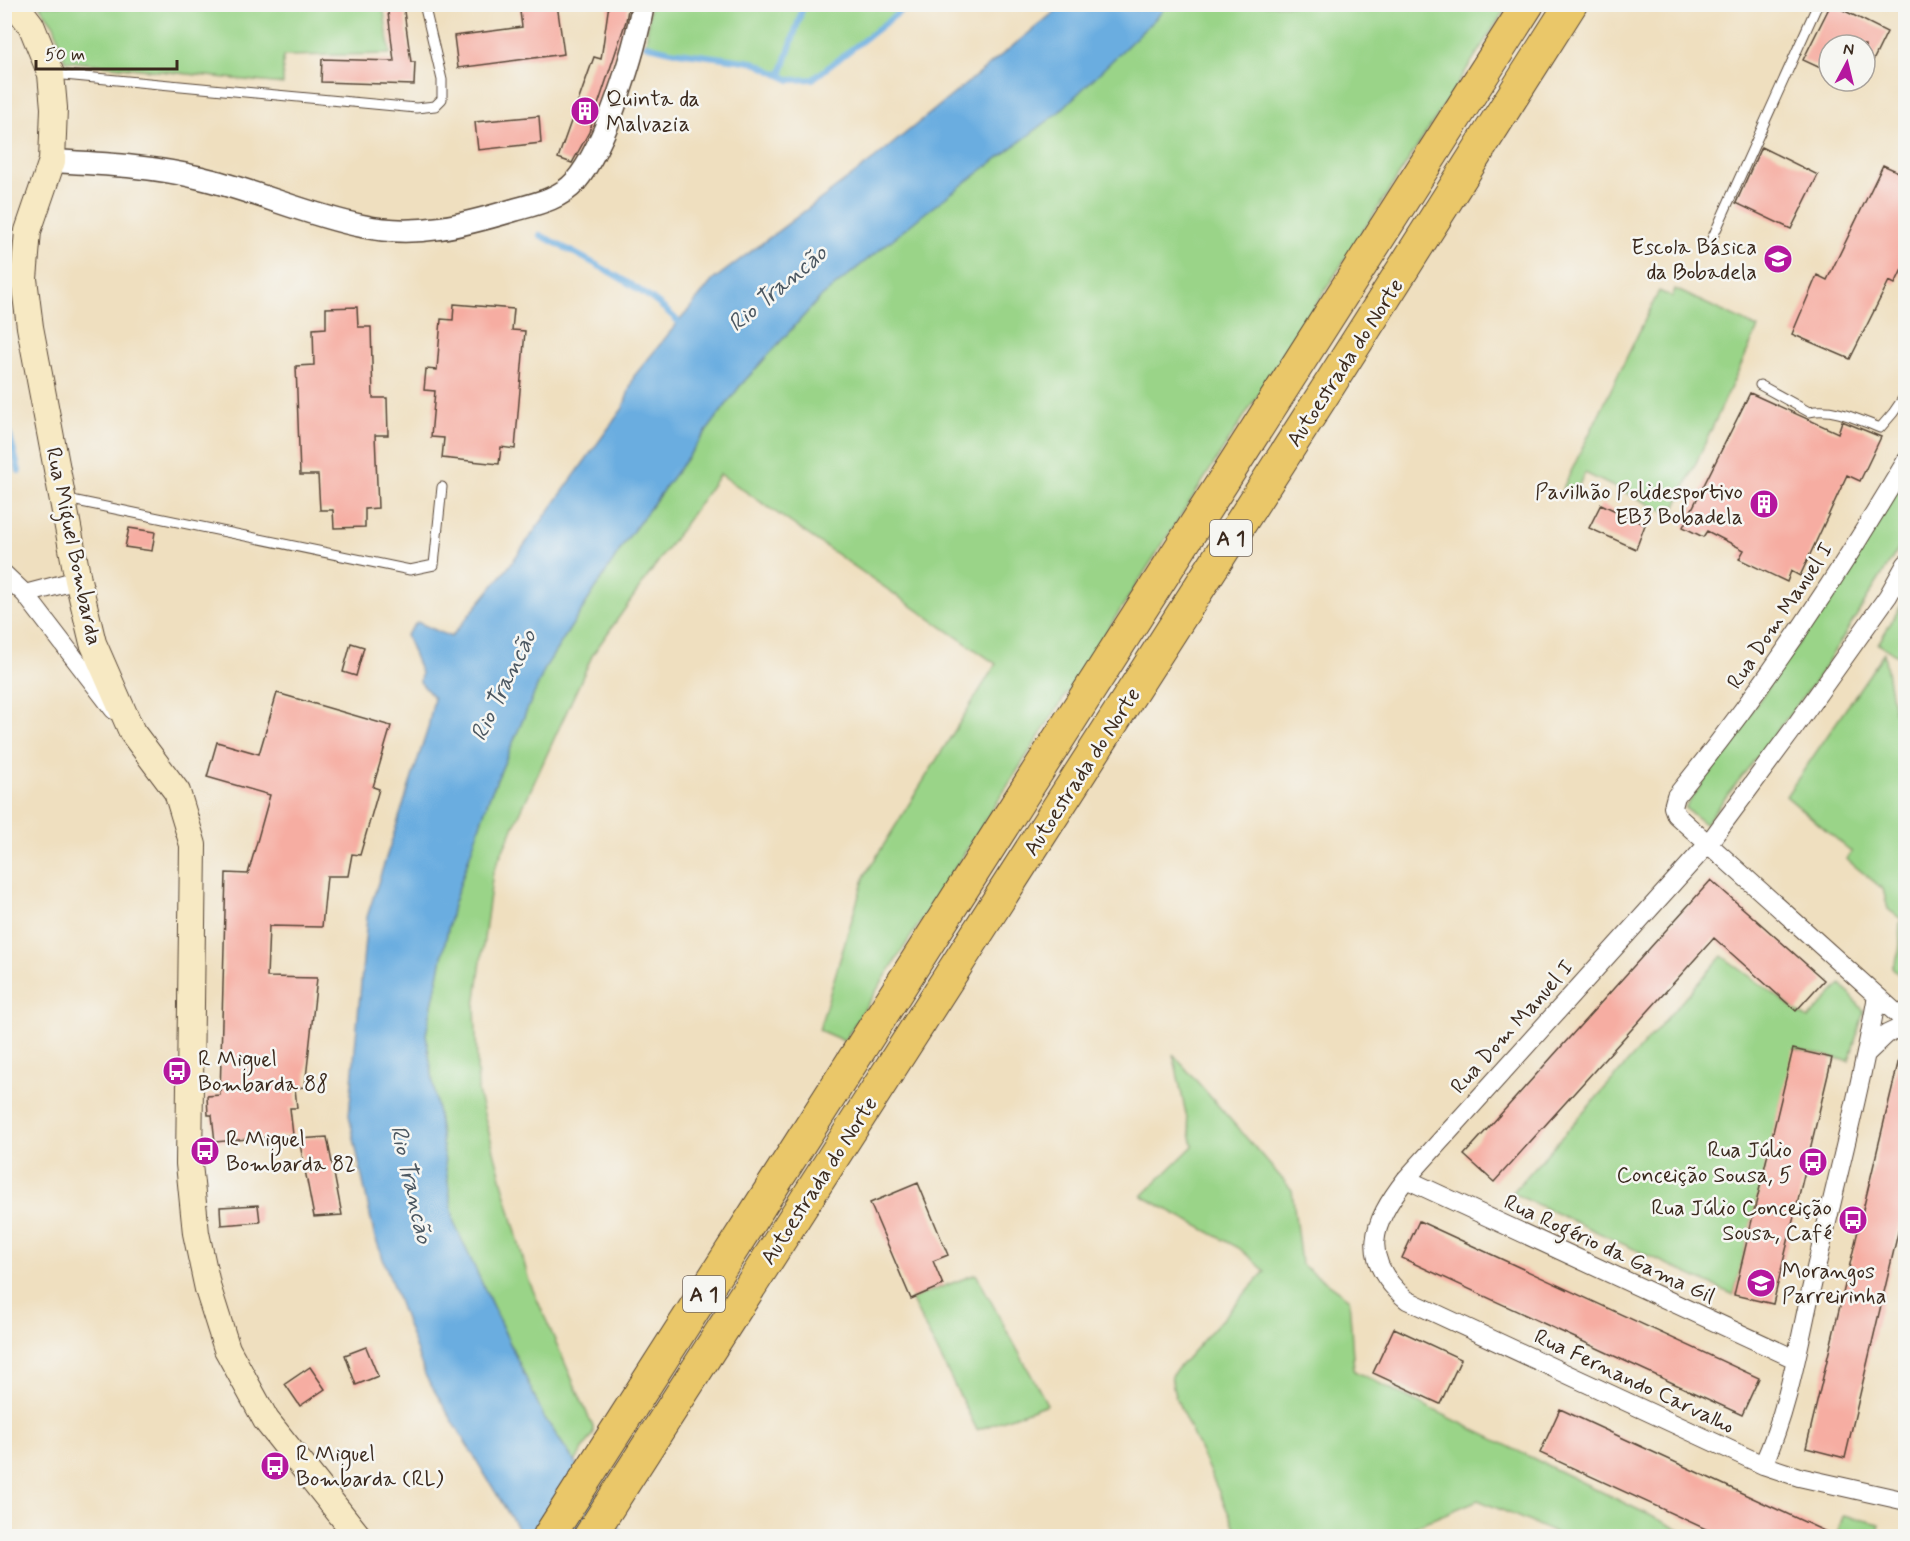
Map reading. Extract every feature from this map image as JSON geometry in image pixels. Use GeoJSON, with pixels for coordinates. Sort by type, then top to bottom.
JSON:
{"type":"FeatureCollection","features":[{"type":"Feature","properties":{"kind":"highway","name":"Autoestrada do Norte"},"geometry":{"type":"LineString","coordinates":[[549,1536],[1528,4]]}},
{"type":"Feature","properties":{"kind":"highway","name":"Autoestrada do Norte"},"geometry":{"type":"LineString","coordinates":[[590,1536],[1330,384],[1571,4]]}},
{"type":"Feature","properties":{"kind":"main road","name":"Rua Miguel Bombarda"},"geometry":{"type":"LineString","coordinates":[[15,4],[31,25],[51,74],[54,108],[52,161],[28,231],[24,272],[30,327],[78,580],[93,643],[132,732],[177,792],[194,845],[189,1164],[196,1233],[208,1289],[227,1349],[266,1420],[358,1536]]}},
{"type":"Feature","properties":{"kind":"street"},"geometry":{"type":"LineString","coordinates":[[52,161],[126,166],[199,177],[322,216],[376,229],[414,231],[476,222],[551,198],[574,182],[593,150],[622,82],[637,39],[643,4]]}},
{"type":"Feature","properties":{"kind":"street","name":"Rua Dom Manuel I"},"geometry":{"type":"LineString","coordinates":[[1708,844],[1676,815],[1673,807],[1676,796],[1725,736],[1844,566],[1905,461]]}},
{"type":"Feature","properties":{"kind":"street","name":"Rua Dom Manuel I"},"geometry":{"type":"LineString","coordinates":[[1375,1253],[1377,1224],[1388,1201],[1708,844],[1887,596],[1905,564]]}},
{"type":"Feature","properties":{"kind":"street"},"geometry":{"type":"LineString","coordinates":[[4,574],[25,594],[132,732]]}},
{"type":"Feature","properties":{"kind":"street"},"geometry":{"type":"LineString","coordinates":[[25,594],[78,580]]}},
{"type":"Feature","properties":{"kind":"street"},"geometry":{"type":"LineString","coordinates":[[1708,844],[1905,1023],[1876,1042],[1866,1054]]}},
{"type":"Feature","properties":{"kind":"street"},"geometry":{"type":"LineString","coordinates":[[1762,1465],[1774,1441],[1795,1359],[1866,1054],[1877,996]]}},
{"type":"Feature","properties":{"kind":"street","name":"Rua Rogério da Gama Gil"},"geometry":{"type":"LineString","coordinates":[[1406,1179],[1795,1359]]}},
{"type":"Feature","properties":{"kind":"street","name":"Rua Fernando Carvalho"},"geometry":{"type":"LineString","coordinates":[[1375,1253],[1379,1269],[1390,1285],[1407,1300],[1762,1465],[1798,1477],[1905,1500]]}},
{"type":"Feature","properties":{"kind":"lane"},"geometry":{"type":"LineString","coordinates":[[51,74],[416,108],[435,106],[442,99],[442,80],[424,4]]}},
{"type":"Feature","properties":{"kind":"lane"},"geometry":{"type":"LineString","coordinates":[[1711,241],[1817,6],[1821,4]]}},
{"type":"Feature","properties":{"kind":"lane"},"geometry":{"type":"LineString","coordinates":[[1760,384],[1809,412],[1824,409],[1838,412],[1880,428],[1905,394]]}},
{"type":"Feature","properties":{"kind":"lane"},"geometry":{"type":"LineString","coordinates":[[63,498],[410,570],[434,565],[442,487]]}},
{"type":"Feature","properties":{"kind":"green space"},"geometry":{"type":"Polygon","coordinates":[[[39,5],[383,5],[390,54],[283,56],[283,84],[65,61],[54,25],[39,5]]]}},
{"type":"Feature","properties":{"kind":"green space"},"geometry":{"type":"Polygon","coordinates":[[[650,5],[910,5],[813,79],[790,80],[753,62],[670,51],[646,45],[650,5]]]}},
{"type":"Feature","properties":{"kind":"green space"},"geometry":{"type":"Polygon","coordinates":[[[1165,5],[1508,5],[844,1041],[819,1030],[865,875],[996,664],[720,474],[593,654],[493,872],[475,1006],[478,1092],[529,1281],[593,1427],[593,1434],[575,1462],[544,1417],[454,1223],[426,1034],[453,905],[489,798],[546,666],[627,539],[740,386],[819,299],[1160,13],[1165,5]]]}},
{"type":"Feature","properties":{"kind":"green space"},"geometry":{"type":"Polygon","coordinates":[[[1675,289],[1758,328],[1672,515],[1585,473],[1573,497],[1562,490],[1659,291],[1672,297],[1675,289]]]}},
{"type":"Feature","properties":{"kind":"green space"},"geometry":{"type":"Polygon","coordinates":[[[1905,467],[1905,538],[1815,682],[1705,824],[1685,808],[1824,606],[1905,467]]]}},
{"type":"Feature","properties":{"kind":"green space"},"geometry":{"type":"Polygon","coordinates":[[[1905,599],[1905,649],[1901,657],[1878,644],[1905,599]]]}},
{"type":"Feature","properties":{"kind":"green space"},"geometry":{"type":"Polygon","coordinates":[[[1884,653],[1894,712],[1905,715],[1905,981],[1892,967],[1900,948],[1901,919],[1888,909],[1883,889],[1846,859],[1852,852],[1786,796],[1884,653]]]}},
{"type":"Feature","properties":{"kind":"green space"},"geometry":{"type":"Polygon","coordinates":[[[1722,956],[1808,1019],[1841,984],[1864,1011],[1849,1061],[1794,1049],[1734,1295],[1512,1193],[1722,956]]]}},
{"type":"Feature","properties":{"kind":"green space"},"geometry":{"type":"Polygon","coordinates":[[[1173,1054],[1292,1190],[1301,1264],[1349,1299],[1354,1371],[1692,1536],[1563,1536],[1478,1500],[1392,1536],[1239,1536],[1175,1396],[1171,1376],[1265,1271],[1239,1248],[1142,1196],[1193,1146],[1173,1054]]]}},
{"type":"Feature","properties":{"kind":"green space"},"geometry":{"type":"Polygon","coordinates":[[[976,1274],[1047,1404],[977,1430],[911,1299],[976,1274]]]}},
{"type":"Feature","properties":{"kind":"green space"},"geometry":{"type":"Polygon","coordinates":[[[1843,1515],[1880,1524],[1877,1536],[1837,1536],[1843,1515]]]}},
{"type":"Feature","properties":{"kind":"water","name":"Rio Trancão"},"geometry":{"type":"Polygon","coordinates":[[[1063,5],[1165,5],[1161,13],[1057,114],[925,213],[819,299],[740,386],[627,539],[546,666],[489,798],[453,905],[426,1034],[454,1223],[544,1417],[625,1536],[522,1536],[426,1377],[374,1234],[349,1115],[367,917],[428,728],[434,698],[420,682],[421,673],[406,635],[417,622],[451,637],[507,569],[623,408],[634,376],[713,280],[874,159],[1063,5]]]}},
{"type":"Feature","properties":{"kind":"building"},"geometry":{"type":"Polygon","coordinates":[[[387,4],[403,4],[411,62],[415,62],[414,85],[321,82],[322,59],[394,61],[387,4]]]}},
{"type":"Feature","properties":{"kind":"building"},"geometry":{"type":"Polygon","coordinates":[[[519,4],[557,4],[564,54],[458,68],[454,36],[522,27],[519,4]]]}},
{"type":"Feature","properties":{"kind":"building","name":"Quinta da Malvazia"},"geometry":{"type":"Polygon","coordinates":[[[609,4],[629,4],[626,21],[589,132],[572,163],[558,158],[594,57],[601,59],[609,4]]]}},
{"type":"Feature","properties":{"kind":"building"},"geometry":{"type":"Polygon","coordinates":[[[1831,4],[1887,32],[1877,52],[1877,33],[1817,33],[1817,66],[1803,60],[1831,4]]]}},
{"type":"Feature","properties":{"kind":"building"},"geometry":{"type":"Polygon","coordinates":[[[539,116],[541,143],[478,150],[475,122],[539,116]]]}},
{"type":"Feature","properties":{"kind":"building"},"geometry":{"type":"Polygon","coordinates":[[[1761,147],[1818,175],[1791,229],[1736,203],[1761,147]]]}},
{"type":"Feature","properties":{"kind":"building"},"geometry":{"type":"Polygon","coordinates":[[[1883,165],[1905,175],[1905,263],[1895,284],[1889,281],[1850,359],[1792,334],[1817,275],[1827,280],[1883,165]]]}},
{"type":"Feature","properties":{"kind":"building"},"geometry":{"type":"Polygon","coordinates":[[[454,304],[514,309],[512,330],[525,331],[515,449],[501,447],[499,464],[442,458],[444,438],[431,437],[435,391],[424,390],[426,369],[437,370],[441,319],[453,320],[454,304]]]}},
{"type":"Feature","properties":{"kind":"building"},"geometry":{"type":"Polygon","coordinates":[[[357,307],[358,327],[371,327],[373,398],[387,398],[388,435],[375,435],[378,508],[365,509],[365,527],[334,528],[333,510],[320,510],[318,475],[300,475],[296,366],[314,365],[313,329],[326,328],[326,308],[357,307]]]}},
{"type":"Feature","properties":{"kind":"building","name":"Pavilhão Polidesportivo EB3 Bobadela"},"geometry":{"type":"Polygon","coordinates":[[[1750,393],[1838,433],[1842,421],[1881,437],[1860,481],[1847,475],[1800,576],[1791,571],[1787,582],[1739,559],[1744,550],[1707,531],[1703,537],[1683,527],[1750,393]]]}},
{"type":"Feature","properties":{"kind":"building"},"geometry":{"type":"Polygon","coordinates":[[[1601,504],[1645,525],[1636,549],[1589,528],[1601,504]]]}},
{"type":"Feature","properties":{"kind":"building"},"geometry":{"type":"Polygon","coordinates":[[[129,528],[155,532],[152,551],[125,547],[129,528]]]}},
{"type":"Feature","properties":{"kind":"building"},"geometry":{"type":"Polygon","coordinates":[[[351,643],[364,647],[356,676],[343,672],[351,643]]]}},
{"type":"Feature","properties":{"kind":"building"},"geometry":{"type":"Polygon","coordinates":[[[277,693],[391,726],[373,787],[379,789],[360,855],[352,854],[348,876],[327,876],[322,927],[269,926],[267,977],[317,978],[305,1087],[295,1088],[297,1108],[290,1108],[293,1135],[215,1142],[212,1115],[208,1115],[207,1096],[220,1095],[226,873],[248,874],[270,795],[207,777],[217,742],[259,754],[277,693]]]}},
{"type":"Feature","properties":{"kind":"building"},"geometry":{"type":"Polygon","coordinates":[[[1711,880],[1824,980],[1796,1011],[1714,938],[1494,1182],[1464,1155],[1711,880]]]}},
{"type":"Feature","properties":{"kind":"building"},"geometry":{"type":"Polygon","coordinates":[[[1793,1049],[1832,1058],[1773,1304],[1734,1295],[1793,1049]]]}},
{"type":"Feature","properties":{"kind":"building"},"geometry":{"type":"Polygon","coordinates":[[[1900,1055],[1905,1056],[1905,1203],[1845,1458],[1806,1448],[1900,1055]]]}},
{"type":"Feature","properties":{"kind":"building"},"geometry":{"type":"Polygon","coordinates":[[[327,1137],[342,1215],[314,1217],[299,1139],[327,1137]]]}},
{"type":"Feature","properties":{"kind":"building"},"geometry":{"type":"Polygon","coordinates":[[[918,1183],[948,1255],[933,1261],[943,1285],[911,1299],[870,1203],[918,1183]]]}},
{"type":"Feature","properties":{"kind":"building"},"geometry":{"type":"Polygon","coordinates":[[[258,1205],[260,1222],[221,1225],[220,1207],[258,1205]]]}},
{"type":"Feature","properties":{"kind":"building"},"geometry":{"type":"Polygon","coordinates":[[[1419,1221],[1759,1378],[1742,1415],[1402,1258],[1419,1221]]]}},
{"type":"Feature","properties":{"kind":"building"},"geometry":{"type":"Polygon","coordinates":[[[1394,1328],[1461,1359],[1440,1404],[1373,1373],[1394,1328]]]}},
{"type":"Feature","properties":{"kind":"building"},"geometry":{"type":"Polygon","coordinates":[[[366,1347],[378,1376],[356,1385],[345,1355],[366,1347]]]}},
{"type":"Feature","properties":{"kind":"building"},"geometry":{"type":"Polygon","coordinates":[[[310,1367],[325,1389],[300,1406],[285,1384],[310,1367]]]}},
{"type":"Feature","properties":{"kind":"building"},"geometry":{"type":"Polygon","coordinates":[[[1560,1409],[1835,1536],[1721,1536],[1540,1453],[1560,1409]]]}},
{"type":"Feature","properties":{"kind":"waterway"},"geometry":{"type":"LineString","coordinates":[[781,75],[804,4]]}},
{"type":"Feature","properties":{"kind":"waterway"},"geometry":{"type":"LineString","coordinates":[[646,45],[670,51],[753,62],[790,80],[813,79],[910,4]]}},
{"type":"Feature","properties":{"kind":"waterway"},"geometry":{"type":"LineString","coordinates":[[540,235],[596,264],[635,288],[653,300],[682,326]]}},
{"type":"Feature","properties":{"kind":"waterway"},"geometry":{"type":"LineString","coordinates":[[4,413],[19,471]]}},
{"type":"Feature","properties":{"kind":"place","name":"Quinta da Malvazia"},"geometry":{"type":"Point","coordinates":[585,111]}},
{"type":"Feature","properties":{"kind":"place","name":"Escola Básica da Bobadela"},"geometry":{"type":"Point","coordinates":[1778,259]}},
{"type":"Feature","properties":{"kind":"place","name":"Pavilhão Polidesportivo EB3 Bobadela"},"geometry":{"type":"Point","coordinates":[1764,504]}},
{"type":"Feature","properties":{"kind":"place","name":"R Miguel Bombarda 88"},"geometry":{"type":"Point","coordinates":[177,1071]}},
{"type":"Feature","properties":{"kind":"place","name":"R Miguel Bombarda 82"},"geometry":{"type":"Point","coordinates":[205,1151]}},
{"type":"Feature","properties":{"kind":"place","name":"Rua Júlio Conceição Sousa, 5"},"geometry":{"type":"Point","coordinates":[1813,1162]}},
{"type":"Feature","properties":{"kind":"place","name":"Rua Júlio Conceição Sousa, Café"},"geometry":{"type":"Point","coordinates":[1853,1220]}},
{"type":"Feature","properties":{"kind":"place","name":"Morangos Parreirinha"},"geometry":{"type":"Point","coordinates":[1761,1283]}},
{"type":"Feature","properties":{"kind":"place","name":"R Miguel Bombarda (RL)"},"geometry":{"type":"Point","coordinates":[275,1466]}}]}
